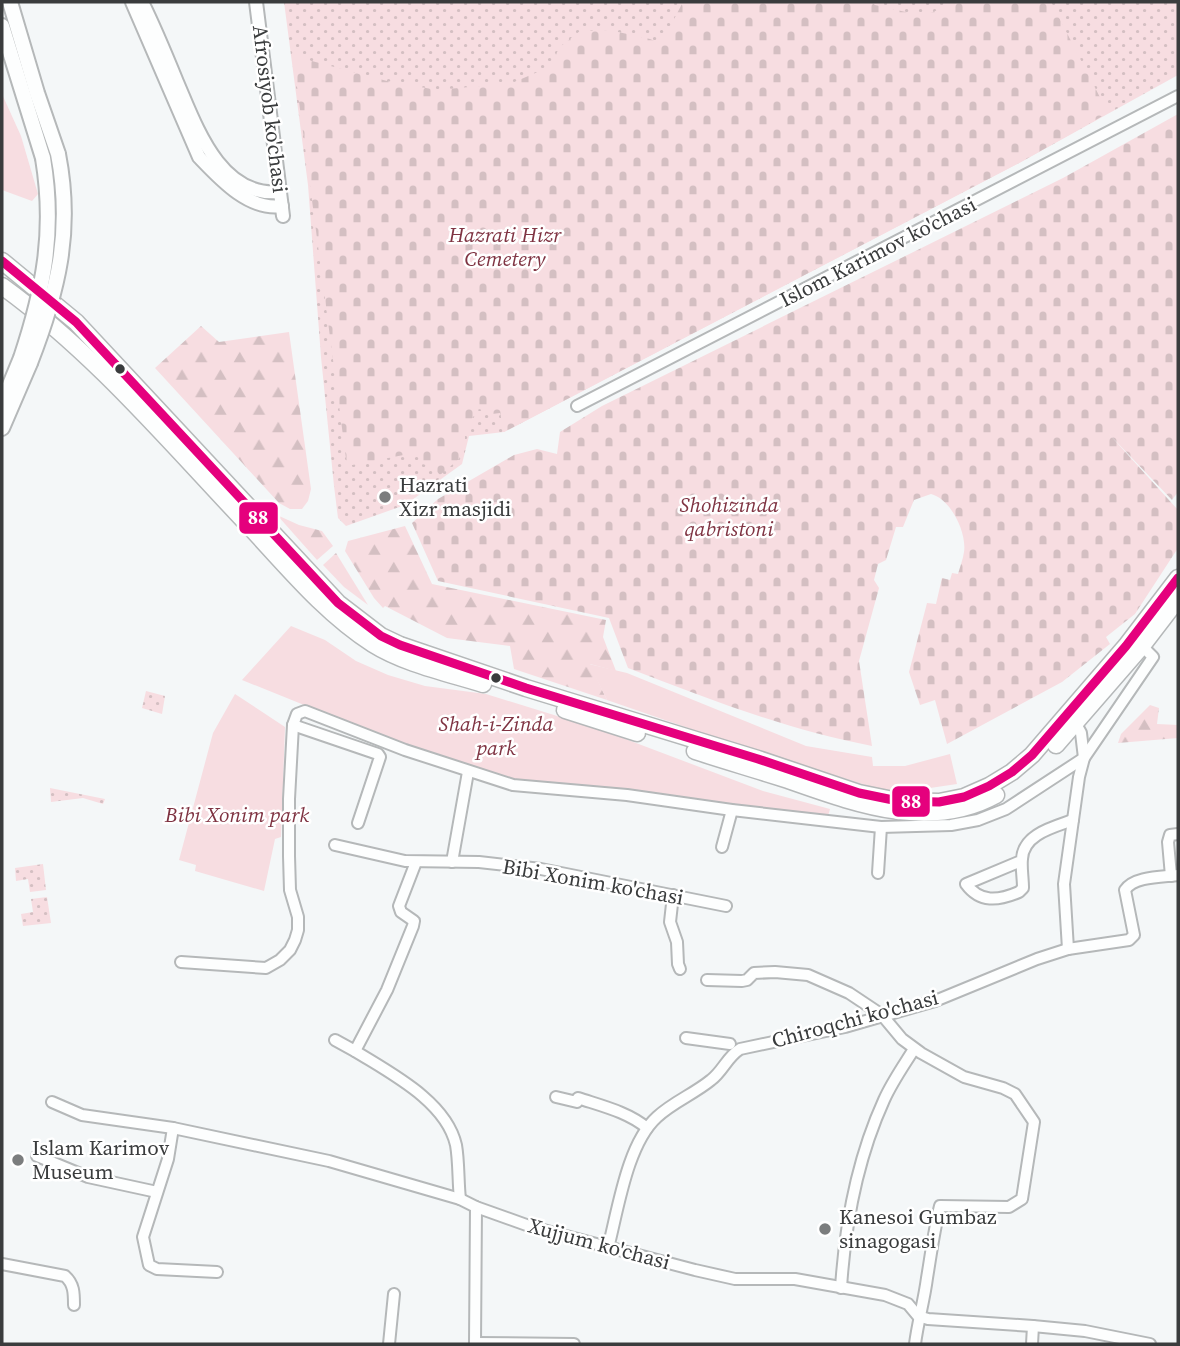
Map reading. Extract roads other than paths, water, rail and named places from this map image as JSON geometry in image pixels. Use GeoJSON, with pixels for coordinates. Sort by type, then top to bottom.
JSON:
{"type":"FeatureCollection","features":[{"type":"Feature","properties":{"kind":"main road"},"geometry":{"type":"LineString","coordinates":[[3,416],[47,319],[61,264],[64,193],[58,154],[10,2]]}},
{"type":"Feature","properties":{"kind":"main road"},"geometry":{"type":"LineString","coordinates":[[2,26],[4,41],[43,158],[48,210],[46,265],[26,361]]}},
{"type":"Feature","properties":{"kind":"main road"},"geometry":{"type":"LineString","coordinates":[[2,261],[76,322],[338,603],[381,636],[526,688],[859,793],[898,800],[939,802],[964,797],[1001,780],[1050,737],[1126,646],[1178,578]]}},
{"type":"Feature","properties":{"kind":"main road"},"geometry":{"type":"LineString","coordinates":[[2,286],[75,344],[331,612],[376,646],[404,659],[838,798],[885,810],[947,812],[991,798],[1030,772],[1076,724],[1178,599]]}},
{"type":"Feature","properties":{"kind":"street","name":"Afrosiyob ko'chasi"},"geometry":{"type":"LineString","coordinates":[[132,2],[199,157],[244,196],[282,211],[256,2]]}},
{"type":"Feature","properties":{"kind":"street"},"geometry":{"type":"LineString","coordinates":[[142,2],[203,143],[241,183],[266,193],[280,192]]}},
{"type":"Feature","properties":{"kind":"street","name":"Islom Karimov ko'chasi"},"geometry":{"type":"LineString","coordinates":[[577,406],[1178,96]]}},
{"type":"Feature","properties":{"kind":"street"},"geometry":{"type":"LineString","coordinates":[[1068,949],[1064,884],[1079,777],[1084,758],[1153,657],[1142,646]]}},
{"type":"Feature","properties":{"kind":"street"},"geometry":{"type":"LineString","coordinates":[[1115,677],[1131,689]]}},
{"type":"Feature","properties":{"kind":"street"},"geometry":{"type":"LineString","coordinates":[[181,961],[266,968],[280,960],[295,940],[298,917],[290,890],[289,799],[295,719],[304,711],[405,750],[513,785],[627,795],[881,827],[951,825],[978,820],[1006,809],[1084,758]]}},
{"type":"Feature","properties":{"kind":"street"},"geometry":{"type":"LineString","coordinates":[[295,719],[380,757],[358,823]]}},
{"type":"Feature","properties":{"kind":"street"},"geometry":{"type":"LineString","coordinates":[[1076,724],[1081,733],[1084,758]]}},
{"type":"Feature","properties":{"kind":"street"},"geometry":{"type":"LineString","coordinates":[[452,862],[468,772]]}},
{"type":"Feature","properties":{"kind":"street"},"geometry":{"type":"LineString","coordinates":[[722,846],[732,810]]}},
{"type":"Feature","properties":{"kind":"street"},"geometry":{"type":"LineString","coordinates":[[1021,861],[966,884],[975,895],[983,899],[1014,894],[1023,888],[1021,861],[1024,848],[1031,839],[1073,820]]}},
{"type":"Feature","properties":{"kind":"street"},"geometry":{"type":"LineString","coordinates":[[878,873],[881,827]]}},
{"type":"Feature","properties":{"kind":"street"},"geometry":{"type":"LineString","coordinates":[[1174,875],[1168,842],[1170,835],[1178,834]]}},
{"type":"Feature","properties":{"kind":"street","name":"Bibi Xonim ko'chasi"},"geometry":{"type":"LineString","coordinates":[[335,845],[416,862],[491,863],[541,869],[726,906]]}},
{"type":"Feature","properties":{"kind":"street"},"geometry":{"type":"LineString","coordinates":[[355,1051],[387,990],[413,926],[414,921],[401,912],[399,906],[416,862]]}},
{"type":"Feature","properties":{"kind":"street","name":"Chiroqchi ko'chasi"},"geometry":{"type":"LineString","coordinates":[[608,1248],[634,1154],[647,1128],[657,1116],[711,1080],[722,1069],[730,1055],[740,1049],[845,1027],[935,1001],[1068,949],[1132,938],[1125,890],[1128,884],[1174,875]]}},
{"type":"Feature","properties":{"kind":"street"},"geometry":{"type":"LineString","coordinates":[[673,895],[670,922],[677,942],[680,970]]}},
{"type":"Feature","properties":{"kind":"street"},"geometry":{"type":"LineString","coordinates":[[707,980],[742,981],[754,973],[808,975],[849,993],[881,1015],[914,1049],[964,1077],[1015,1094],[1034,1122],[1021,1199],[1009,1207],[940,1206],[933,1231],[915,1344]]}},
{"type":"Feature","properties":{"kind":"street"},"geometry":{"type":"LineString","coordinates":[[686,1038],[730,1044]]}},
{"type":"Feature","properties":{"kind":"street"},"geometry":{"type":"LineString","coordinates":[[335,1040],[394,1073],[444,1120],[456,1144],[460,1199]]}},
{"type":"Feature","properties":{"kind":"street"},"geometry":{"type":"LineString","coordinates":[[841,1288],[850,1220],[867,1147],[884,1099],[914,1049]]}},
{"type":"Feature","properties":{"kind":"street"},"geometry":{"type":"LineString","coordinates":[[556,1097],[577,1102],[578,1098],[634,1117],[647,1128]]}},
{"type":"Feature","properties":{"kind":"street","name":"Xujjum ko'chasi"},"geometry":{"type":"LineString","coordinates":[[52,1102],[82,1115],[173,1128],[321,1159],[460,1199],[531,1227],[735,1279],[796,1279],[885,1294],[908,1304],[918,1317],[947,1322],[1085,1331],[1150,1344]]}},
{"type":"Feature","properties":{"kind":"street"},"geometry":{"type":"LineString","coordinates":[[173,1128],[168,1158],[143,1237],[149,1265],[157,1269],[217,1272]]}},
{"type":"Feature","properties":{"kind":"street"},"geometry":{"type":"LineString","coordinates":[[37,1156],[89,1177],[157,1192]]}},
{"type":"Feature","properties":{"kind":"street"},"geometry":{"type":"LineString","coordinates":[[476,1207],[475,1344],[574,1344]]}},
{"type":"Feature","properties":{"kind":"street"},"geometry":{"type":"LineString","coordinates":[[2,1264],[65,1276],[71,1281],[74,1305]]}},
{"type":"Feature","properties":{"kind":"street"},"geometry":{"type":"LineString","coordinates":[[389,1344],[394,1294]]}},
{"type":"Feature","properties":{"kind":"street"},"geometry":{"type":"LineString","coordinates":[[1032,1344],[1033,1326]]}},
{"type":"Feature","properties":{"kind":"place","name":"Hazrati Xizr masjidi"},"geometry":{"type":"Point","coordinates":[385,497]}},
{"type":"Feature","properties":{"kind":"place","name":"Islam Karimov Museum"},"geometry":{"type":"Point","coordinates":[18,1160]}},
{"type":"Feature","properties":{"kind":"place","name":"Kanesoi Gumbaz sinagogasi"},"geometry":{"type":"Point","coordinates":[825,1229]}},
{"type":"Feature","properties":{"kind":"park label","name":"Hazrati Hizr Cemetery"},"geometry":{"type":"Point","coordinates":[505,247]}},
{"type":"Feature","properties":{"kind":"park label","name":"Shohizinda qabristoni"},"geometry":{"type":"Point","coordinates":[729,517]}},
{"type":"Feature","properties":{"kind":"park label","name":"Shah-i-Zinda park"},"geometry":{"type":"Point","coordinates":[496,736]}},
{"type":"Feature","properties":{"kind":"park label","name":"Bibi Xonim park"},"geometry":{"type":"Point","coordinates":[237,815]}}]}
